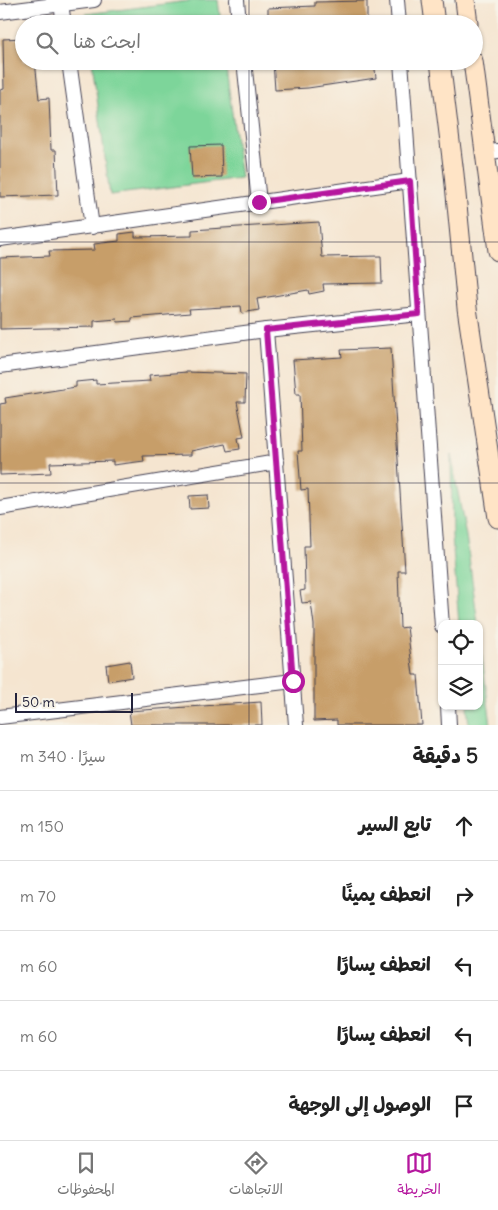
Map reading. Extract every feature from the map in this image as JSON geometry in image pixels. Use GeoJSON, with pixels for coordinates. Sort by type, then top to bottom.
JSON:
{"type":"FeatureCollection","features":[{"type":"Feature","properties":{"kind":"street"},"geometry":{"type":"LineString","coordinates":[[0,12],[94,0]]}},
{"type":"Feature","properties":{"kind":"street"},"geometry":{"type":"LineString","coordinates":[[237,0],[239,15]]}},
{"type":"Feature","properties":{"kind":"street"},"geometry":{"type":"LineString","coordinates":[[397,0],[398,15]]}},
{"type":"Feature","properties":{"kind":"street"},"geometry":{"type":"LineString","coordinates":[[432,0],[434,15]]}},
{"type":"Feature","properties":{"kind":"street"},"geometry":{"type":"LineString","coordinates":[[466,0],[467,15]]}},
{"type":"Feature","properties":{"kind":"street"},"geometry":{"type":"LineString","coordinates":[[61,4],[63,15]]}},
{"type":"Feature","properties":{"kind":"street"},"geometry":{"type":"LineString","coordinates":[[70,70],[92,227]]}},
{"type":"Feature","properties":{"kind":"street"},"geometry":{"type":"LineString","coordinates":[[245,70],[259,202]]}},
{"type":"Feature","properties":{"kind":"street"},"geometry":{"type":"LineString","coordinates":[[402,70],[442,620]]}},
{"type":"Feature","properties":{"kind":"street"},"geometry":{"type":"LineString","coordinates":[[441,70],[454,174],[467,308],[498,518]]}},
{"type":"Feature","properties":{"kind":"street"},"geometry":{"type":"LineString","coordinates":[[475,70],[491,152],[498,251]]}},
{"type":"Feature","properties":{"kind":"street"},"geometry":{"type":"LineString","coordinates":[[0,239],[410,181]]}},
{"type":"Feature","properties":{"kind":"street"},"geometry":{"type":"LineString","coordinates":[[0,366],[266,330],[419,314]]}},
{"type":"Feature","properties":{"kind":"street"},"geometry":{"type":"LineString","coordinates":[[266,330],[296,725]]}},
{"type":"Feature","properties":{"kind":"street"},"geometry":{"type":"LineString","coordinates":[[0,508],[277,462]]}},
{"type":"Feature","properties":{"kind":"street"},"geometry":{"type":"LineString","coordinates":[[0,717],[293,681]]}},
{"type":"Feature","properties":{"kind":"street"},"geometry":{"type":"LineString","coordinates":[[448,710],[449,725]]}},
{"type":"Feature","properties":{"kind":"green space"},"geometry":{"type":"Polygon","coordinates":[[[196,0],[218,0],[220,15],[86,15],[196,0]]]}},
{"type":"Feature","properties":{"kind":"green space"},"geometry":{"type":"Polygon","coordinates":[[[93,70],[226,70],[241,178],[110,195],[93,70]]]}},
{"type":"Feature","properties":{"kind":"green space"},"geometry":{"type":"Polygon","coordinates":[[[451,455],[466,536],[477,620],[459,620],[452,536],[451,455]]]}},
{"type":"Feature","properties":{"kind":"green space"},"geometry":{"type":"Polygon","coordinates":[[[483,665],[491,725],[469,725],[467,710],[483,710],[483,665]]]}},
{"type":"Feature","properties":{"kind":"building"},"geometry":{"type":"Polygon","coordinates":[[[367,1],[367,15],[268,15],[268,8],[315,6],[315,2],[367,1]]]}},
{"type":"Feature","properties":{"kind":"building"},"geometry":{"type":"Polygon","coordinates":[[[15,38],[15,70],[36,70],[39,99],[49,98],[51,150],[56,150],[58,195],[0,197],[0,90],[4,89],[3,39],[15,38]]]}},
{"type":"Feature","properties":{"kind":"building"},"geometry":{"type":"Polygon","coordinates":[[[274,70],[375,70],[376,78],[308,88],[275,90],[274,70]]]}},
{"type":"Feature","properties":{"kind":"building"},"geometry":{"type":"Polygon","coordinates":[[[221,145],[222,177],[192,178],[190,146],[221,145]]]}},
{"type":"Feature","properties":{"kind":"building"},"geometry":{"type":"Polygon","coordinates":[[[319,222],[322,257],[381,256],[382,283],[323,284],[324,291],[309,294],[308,290],[257,299],[259,310],[242,313],[241,306],[189,309],[190,313],[132,318],[132,321],[118,322],[117,319],[94,321],[94,327],[0,329],[0,258],[50,256],[49,251],[95,250],[94,244],[119,241],[119,234],[135,232],[135,237],[192,236],[192,230],[319,222]]]}},
{"type":"Feature","properties":{"kind":"building"},"geometry":{"type":"Polygon","coordinates":[[[391,348],[405,571],[398,571],[400,628],[407,627],[413,675],[418,675],[422,725],[337,725],[337,720],[314,721],[314,625],[311,602],[302,603],[300,591],[305,590],[304,546],[310,546],[308,489],[301,490],[298,451],[302,451],[300,394],[296,394],[293,360],[342,357],[341,350],[391,348]]]}},
{"type":"Feature","properties":{"kind":"building"},"geometry":{"type":"Polygon","coordinates":[[[187,372],[246,374],[245,402],[237,402],[244,437],[238,438],[240,449],[227,451],[225,444],[191,451],[191,455],[143,456],[144,461],[113,465],[113,461],[50,463],[51,473],[0,475],[0,404],[6,403],[5,398],[76,387],[76,382],[96,380],[96,384],[150,381],[149,375],[187,372]]]}},
{"type":"Feature","properties":{"kind":"building"},"geometry":{"type":"Polygon","coordinates":[[[208,495],[209,508],[190,509],[189,496],[208,495]]]}},
{"type":"Feature","properties":{"kind":"building"},"geometry":{"type":"Polygon","coordinates":[[[130,661],[132,677],[108,681],[106,665],[130,661]]]}},
{"type":"Feature","properties":{"kind":"building"},"geometry":{"type":"Polygon","coordinates":[[[261,702],[262,725],[131,725],[129,711],[261,702]]]}},
{"type":"Feature","properties":{"kind":"route"},"geometry":{"type":"LineString","coordinates":[[259,202],[410,181],[419,314],[266,330],[293,681]]}}]}
